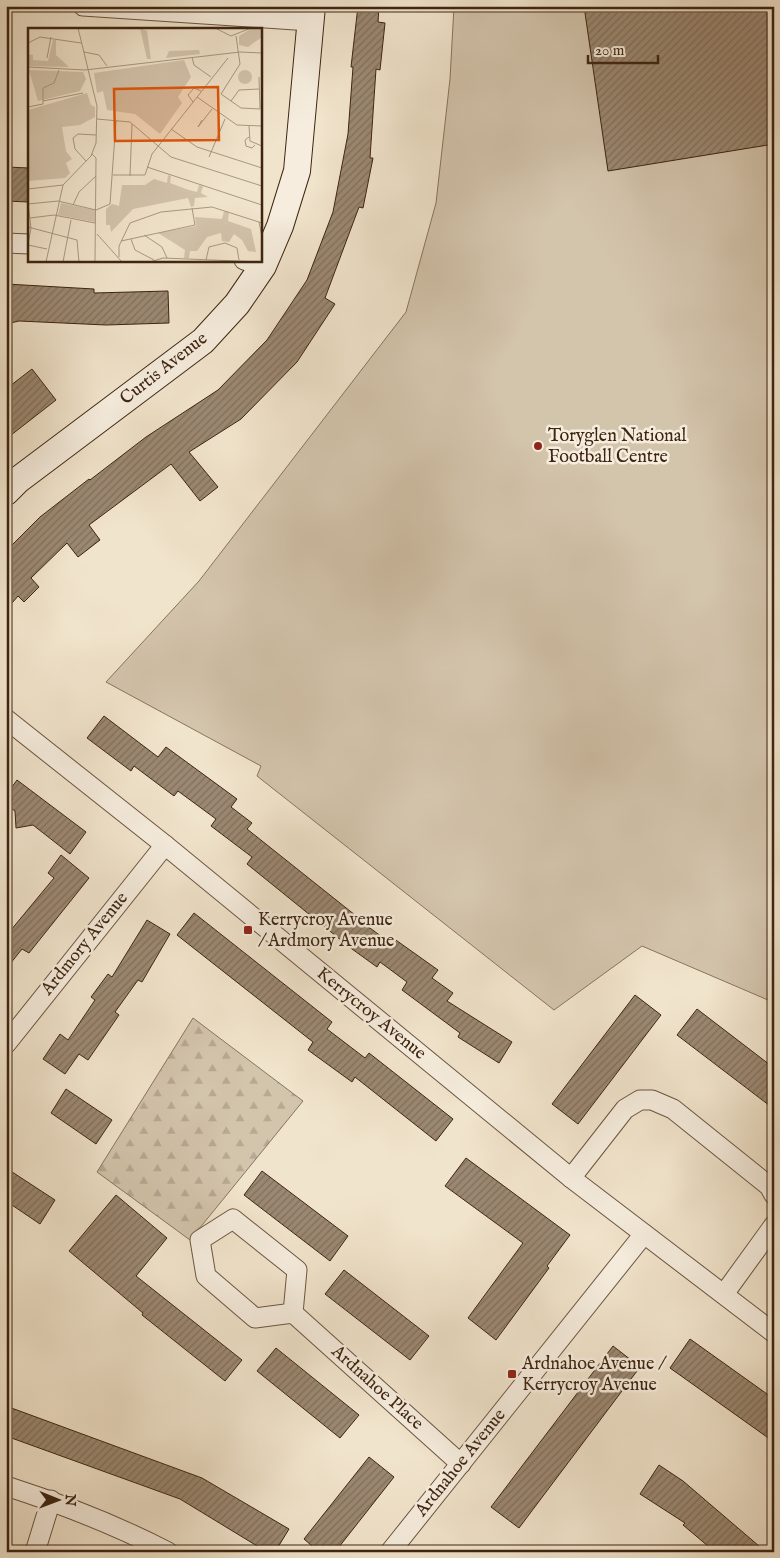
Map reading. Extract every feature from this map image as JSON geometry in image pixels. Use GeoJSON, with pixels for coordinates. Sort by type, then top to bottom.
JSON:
{"type":"FeatureCollection","features":[{"type":"Feature","properties":{"kind":"street"},"geometry":{"type":"LineString","coordinates":[[84,6],[311,13]]}},
{"type":"Feature","properties":{"kind":"street","name":"Curtis Avenue"},"geometry":{"type":"LineString","coordinates":[[261,252],[280,226],[297,171],[311,13]]}},
{"type":"Feature","properties":{"kind":"street"},"geometry":{"type":"LineString","coordinates":[[6,243],[28,244]]}},
{"type":"Feature","properties":{"kind":"street","name":"Curtis Avenue"},"geometry":{"type":"LineString","coordinates":[[6,492],[18,480],[203,341],[237,304],[253,263]]}},
{"type":"Feature","properties":{"kind":"street","name":"Kerrycroy Avenue"},"geometry":{"type":"LineString","coordinates":[[6,719],[165,845],[572,1178],[774,1333]]}},
{"type":"Feature","properties":{"kind":"street","name":"Ardmory Avenue"},"geometry":{"type":"LineString","coordinates":[[6,1044],[165,845]]}},
{"type":"Feature","properties":{"kind":"street"},"geometry":{"type":"LineString","coordinates":[[572,1178],[625,1109],[640,1100],[652,1100],[673,1109],[769,1186],[774,1195]]}},
{"type":"Feature","properties":{"kind":"street"},"geometry":{"type":"LineString","coordinates":[[233,1220],[290,1264],[297,1270],[293,1313],[256,1318],[206,1276],[200,1240],[233,1220]]}},
{"type":"Feature","properties":{"kind":"street"},"geometry":{"type":"LineString","coordinates":[[724,1294],[774,1225]]}},
{"type":"Feature","properties":{"kind":"street","name":"Ardnahoe Avenue"},"geometry":{"type":"LineString","coordinates":[[390,1552],[644,1234]]}},
{"type":"Feature","properties":{"kind":"street","name":"Ardnahoe Place"},"geometry":{"type":"LineString","coordinates":[[293,1313],[461,1464]]}},
{"type":"Feature","properties":{"kind":"street"},"geometry":{"type":"LineString","coordinates":[[6,1486],[51,1500],[135,1534],[168,1552]]}},
{"type":"Feature","properties":{"kind":"street"},"geometry":{"type":"LineString","coordinates":[[35,1552],[51,1500]]}},
{"type":"Feature","properties":{"kind":"green space","name":"Toryglen National Football Centre"},"geometry":{"type":"Polygon","coordinates":[[[454,6],[774,6],[774,1004],[642,946],[554,1010],[257,776],[261,766],[106,682],[199,581],[406,312],[436,203],[450,79],[454,6]]]}},
{"type":"Feature","properties":{"kind":"green space"},"geometry":{"type":"Polygon","coordinates":[[[193,1018],[303,1101],[190,1240],[97,1172],[193,1018]]]}},
{"type":"Feature","properties":{"kind":"building"},"geometry":{"type":"Polygon","coordinates":[[[358,6],[379,6],[378,22],[385,23],[380,70],[376,69],[370,158],[373,158],[363,208],[359,207],[325,298],[335,304],[297,362],[241,419],[189,452],[218,487],[200,501],[171,464],[89,525],[100,540],[78,557],[67,543],[31,578],[39,587],[24,602],[18,596],[6,610],[6,551],[40,517],[89,479],[146,437],[218,390],[267,340],[307,280],[333,212],[348,134],[353,67],[351,67],[358,6]]]}},
{"type":"Feature","properties":{"kind":"building"},"geometry":{"type":"Polygon","coordinates":[[[584,6],[774,6],[774,144],[608,171],[584,6]]]}},
{"type":"Feature","properties":{"kind":"building"},"geometry":{"type":"Polygon","coordinates":[[[6,167],[28,168],[28,202],[6,201],[6,167]]]}},
{"type":"Feature","properties":{"kind":"building"},"geometry":{"type":"Polygon","coordinates":[[[6,284],[94,289],[94,293],[168,291],[169,323],[106,325],[19,321],[6,324],[6,284]]]}},
{"type":"Feature","properties":{"kind":"building"},"geometry":{"type":"Polygon","coordinates":[[[32,369],[56,400],[6,439],[6,389],[32,369]]]}},
{"type":"Feature","properties":{"kind":"building"},"geometry":{"type":"Polygon","coordinates":[[[104,716],[158,757],[166,747],[237,799],[231,807],[252,823],[247,829],[359,920],[389,942],[393,938],[438,970],[432,978],[453,993],[447,1001],[512,1042],[499,1063],[458,1037],[460,1033],[402,990],[407,982],[380,962],[377,967],[352,949],[247,864],[252,857],[211,826],[216,819],[178,791],[174,796],[134,766],[131,771],[87,738],[104,716]]]}},
{"type":"Feature","properties":{"kind":"building"},"geometry":{"type":"Polygon","coordinates":[[[17,780],[86,832],[70,854],[33,825],[16,828],[15,811],[8,806],[13,799],[7,794],[17,780]]]}},
{"type":"Feature","properties":{"kind":"building"},"geometry":{"type":"Polygon","coordinates":[[[61,855],[89,878],[29,953],[22,949],[6,969],[6,936],[54,878],[48,873],[61,855]]]}},
{"type":"Feature","properties":{"kind":"building"},"geometry":{"type":"Polygon","coordinates":[[[194,913],[332,1022],[327,1029],[365,1058],[369,1053],[453,1119],[436,1141],[355,1077],[352,1082],[308,1050],[313,1042],[177,935],[194,913]]]}},
{"type":"Feature","properties":{"kind":"building"},"geometry":{"type":"Polygon","coordinates":[[[147,920],[170,934],[142,982],[138,980],[115,1012],[119,1015],[88,1060],[79,1054],[65,1074],[43,1059],[60,1034],[68,1040],[95,1000],[91,997],[108,974],[112,977],[147,920]]]}},
{"type":"Feature","properties":{"kind":"building"},"geometry":{"type":"Polygon","coordinates":[[[635,995],[661,1015],[578,1124],[552,1104],[635,995]]]}},
{"type":"Feature","properties":{"kind":"building"},"geometry":{"type":"Polygon","coordinates":[[[697,1009],[774,1068],[774,1109],[677,1035],[697,1009]]]}},
{"type":"Feature","properties":{"kind":"building"},"geometry":{"type":"Polygon","coordinates":[[[66,1089],[112,1120],[96,1144],[51,1113],[66,1089]]]}},
{"type":"Feature","properties":{"kind":"building"},"geometry":{"type":"Polygon","coordinates":[[[466,1158],[570,1235],[547,1266],[549,1268],[496,1340],[468,1318],[523,1243],[445,1186],[466,1158]]]}},
{"type":"Feature","properties":{"kind":"building"},"geometry":{"type":"Polygon","coordinates":[[[6,1168],[55,1200],[40,1224],[6,1201],[6,1168]]]}},
{"type":"Feature","properties":{"kind":"building"},"geometry":{"type":"Polygon","coordinates":[[[262,1171],[348,1236],[330,1261],[244,1195],[262,1171]]]}},
{"type":"Feature","properties":{"kind":"building"},"geometry":{"type":"Polygon","coordinates":[[[116,1195],[167,1238],[136,1276],[242,1360],[225,1381],[142,1315],[143,1313],[69,1251],[116,1195]]]}},
{"type":"Feature","properties":{"kind":"building"},"geometry":{"type":"Polygon","coordinates":[[[344,1270],[429,1336],[410,1360],[325,1294],[344,1270]]]}},
{"type":"Feature","properties":{"kind":"building"},"geometry":{"type":"Polygon","coordinates":[[[690,1339],[774,1399],[774,1442],[670,1368],[690,1339]]]}},
{"type":"Feature","properties":{"kind":"building"},"geometry":{"type":"Polygon","coordinates":[[[613,1346],[640,1367],[519,1528],[491,1507],[613,1346]]]}},
{"type":"Feature","properties":{"kind":"building"},"geometry":{"type":"Polygon","coordinates":[[[276,1348],[359,1415],[340,1438],[257,1371],[276,1348]]]}},
{"type":"Feature","properties":{"kind":"building"},"geometry":{"type":"Polygon","coordinates":[[[6,1406],[202,1478],[289,1529],[275,1552],[267,1552],[180,1499],[6,1436],[6,1406]]]}},
{"type":"Feature","properties":{"kind":"building"},"geometry":{"type":"Polygon","coordinates":[[[369,1457],[394,1477],[335,1552],[319,1552],[304,1539],[369,1457]]]}},
{"type":"Feature","properties":{"kind":"building"},"geometry":{"type":"Polygon","coordinates":[[[659,1465],[683,1481],[766,1552],[715,1552],[683,1525],[685,1523],[640,1494],[659,1465]]]}},
{"type":"Feature","properties":{"kind":"place","name":"Toryglen National Football Centre"},"geometry":{"type":"Point","coordinates":[538,446]}},
{"type":"Feature","properties":{"kind":"place","name":"Kerrycroy Avenue / Ardmory Avenue"},"geometry":{"type":"Point","coordinates":[248,930]}},
{"type":"Feature","properties":{"kind":"place","name":"Ardnahoe Avenue / Kerrycroy Avenue"},"geometry":{"type":"Point","coordinates":[512,1374]}}]}
